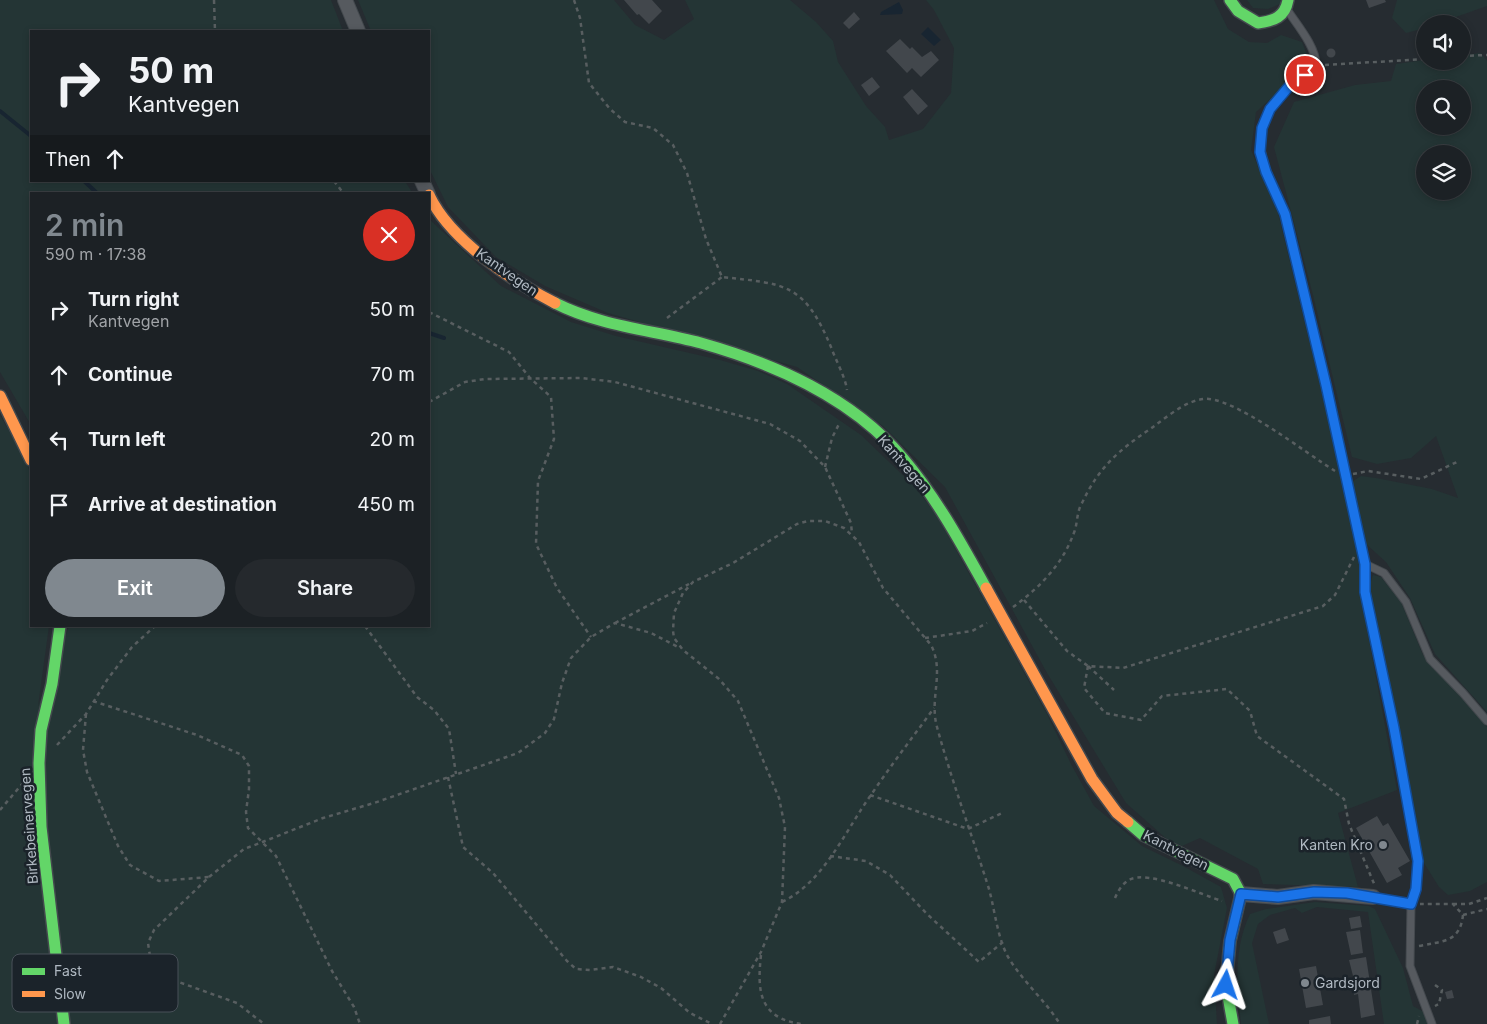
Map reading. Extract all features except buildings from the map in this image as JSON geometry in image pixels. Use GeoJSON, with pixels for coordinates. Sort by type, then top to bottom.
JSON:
{"type":"FeatureCollection","features":[{"type":"Feature","properties":{"kind":"street"},"geometry":{"type":"LineString","coordinates":[[346,0],[358,30]]}},
{"type":"Feature","properties":{"kind":"street"},"geometry":{"type":"LineString","coordinates":[[1230,0],[1238,10],[1258,23],[1278,19],[1287,5]]}},
{"type":"Feature","properties":{"kind":"street","name":"Kantvegen"},"geometry":{"type":"LineString","coordinates":[[430,199],[435,208],[475,251],[524,287],[577,314],[646,332],[699,343],[796,377],[847,409],[876,432],[902,457],[954,529],[1068,738],[1092,779],[1117,813],[1143,835],[1233,879],[1241,894]]}},
{"type":"Feature","properties":{"kind":"street"},"geometry":{"type":"LineString","coordinates":[[0,396],[30,458]]}},
{"type":"Feature","properties":{"kind":"street","name":"Birkebeinervegen"},"geometry":{"type":"LineString","coordinates":[[55,954],[45,869],[39,763],[41,730],[52,684],[60,627]]}},
{"type":"Feature","properties":{"kind":"street"},"geometry":{"type":"LineString","coordinates":[[1233,1024],[1226,985],[1230,940],[1241,894],[1278,897],[1314,892],[1376,897]]}},
{"type":"Feature","properties":{"kind":"lane"},"geometry":{"type":"LineString","coordinates":[[1287,5],[1307,40],[1315,57],[1316,65],[1291,84],[1270,109],[1262,128],[1260,152],[1266,172],[1285,214],[1326,385],[1365,564],[1365,592],[1394,728],[1418,861],[1416,889],[1411,904],[1410,966],[1432,1024]]}},
{"type":"Feature","properties":{"kind":"lane"},"geometry":{"type":"LineString","coordinates":[[1365,564],[1384,572],[1406,602],[1430,659],[1464,692],[1487,721]]}},
{"type":"Feature","properties":{"kind":"lane"},"geometry":{"type":"LineString","coordinates":[[1376,897],[1411,904]]}},
{"type":"Feature","properties":{"kind":"path"},"geometry":{"type":"LineString","coordinates":[[214,0],[215,30]]}},
{"type":"Feature","properties":{"kind":"path"},"geometry":{"type":"LineString","coordinates":[[574,0],[580,18],[589,83],[610,109],[625,122],[653,128],[672,145],[687,173],[706,239],[722,277]]}},
{"type":"Feature","properties":{"kind":"path"},"geometry":{"type":"LineString","coordinates":[[1471,56],[1487,55]]}},
{"type":"Feature","properties":{"kind":"path"},"geometry":{"type":"LineString","coordinates":[[1316,65],[1416,59]]}},
{"type":"Feature","properties":{"kind":"path"},"geometry":{"type":"LineString","coordinates":[[335,182],[342,192]]}},
{"type":"Feature","properties":{"kind":"path"},"geometry":{"type":"LineString","coordinates":[[646,332],[690,303],[722,277],[773,282],[798,294],[822,326],[848,388],[847,409],[832,438],[825,467]]}},
{"type":"Feature","properties":{"kind":"path"},"geometry":{"type":"LineString","coordinates":[[430,312],[509,352],[530,378],[551,397],[554,439],[538,481],[536,544],[557,588],[590,637]]}},
{"type":"Feature","properties":{"kind":"path"},"geometry":{"type":"LineString","coordinates":[[430,401],[465,382],[485,379],[582,378],[615,382],[770,424],[800,441],[825,467],[851,523],[852,534]]}},
{"type":"Feature","properties":{"kind":"path"},"geometry":{"type":"LineString","coordinates":[[924,638],[972,631],[1001,616],[1036,591],[1055,567],[1074,535],[1078,510],[1093,479],[1115,454],[1189,403],[1204,399],[1224,403],[1245,413],[1336,472],[1346,481],[1354,473],[1368,471],[1421,479],[1459,461]]}},
{"type":"Feature","properties":{"kind":"path"},"geometry":{"type":"LineString","coordinates":[[150,954],[148,943],[154,930],[209,877],[244,850],[323,818],[374,804],[518,753],[545,733],[554,719],[562,682],[571,658],[590,637],[734,562],[797,524],[808,521],[825,521],[844,528],[852,534],[883,588],[931,645],[938,662],[934,708],[946,759],[989,891],[1003,942],[1013,965],[1050,1008],[1060,1024]]}},
{"type":"Feature","properties":{"kind":"path"},"geometry":{"type":"LineString","coordinates":[[1088,666],[1123,668],[1323,606],[1334,595],[1360,544]]}},
{"type":"Feature","properties":{"kind":"path"},"geometry":{"type":"LineString","coordinates":[[683,650],[674,638],[673,623],[678,602],[693,582]]}},
{"type":"Feature","properties":{"kind":"path"},"geometry":{"type":"LineString","coordinates":[[1024,600],[1067,651],[1088,666],[1114,690]]}},
{"type":"Feature","properties":{"kind":"path"},"geometry":{"type":"LineString","coordinates":[[615,623],[651,633],[683,650],[718,679],[738,700],[779,798],[785,827],[782,902],[761,952],[720,1024]]}},
{"type":"Feature","properties":{"kind":"path"},"geometry":{"type":"LineString","coordinates":[[39,763],[86,714],[93,701],[132,647],[154,627]]}},
{"type":"Feature","properties":{"kind":"path"},"geometry":{"type":"LineString","coordinates":[[366,627],[417,697],[434,710],[449,729],[456,774]]}},
{"type":"Feature","properties":{"kind":"path"},"geometry":{"type":"LineString","coordinates":[[1088,666],[1084,688],[1105,713],[1141,720],[1162,696],[1227,689],[1250,711],[1257,736],[1344,799],[1349,824],[1376,897]]}},
{"type":"Feature","properties":{"kind":"path"},"geometry":{"type":"LineString","coordinates":[[93,701],[197,735],[242,755],[249,766],[246,812],[248,828],[260,843],[276,856],[332,971],[354,1007],[360,1024]]}},
{"type":"Feature","properties":{"kind":"path"},"geometry":{"type":"LineString","coordinates":[[782,902],[796,896],[815,877],[870,795],[934,708]]}},
{"type":"Feature","properties":{"kind":"path"},"geometry":{"type":"LineString","coordinates":[[86,714],[82,750],[87,772],[118,846],[130,865],[159,882],[209,877]]}},
{"type":"Feature","properties":{"kind":"path"},"geometry":{"type":"LineString","coordinates":[[448,777],[463,847],[493,873],[510,891],[566,961],[576,969],[590,970],[613,967],[641,977],[661,988],[690,1013],[712,1024]]}},
{"type":"Feature","properties":{"kind":"path"},"geometry":{"type":"LineString","coordinates":[[0,810],[13,795]]}},
{"type":"Feature","properties":{"kind":"path"},"geometry":{"type":"LineString","coordinates":[[870,795],[968,829],[1002,813]]}},
{"type":"Feature","properties":{"kind":"path"},"geometry":{"type":"LineString","coordinates":[[830,856],[866,861],[890,874],[927,914],[979,962],[1003,942]]}},
{"type":"Feature","properties":{"kind":"path"},"geometry":{"type":"LineString","coordinates":[[1115,898],[1120,888],[1129,879],[1137,878],[1170,882],[1225,902],[1241,894]]}},
{"type":"Feature","properties":{"kind":"path"},"geometry":{"type":"LineString","coordinates":[[1411,904],[1469,904],[1487,898]]}},
{"type":"Feature","properties":{"kind":"path"},"geometry":{"type":"LineString","coordinates":[[1453,904],[1464,915]]}},
{"type":"Feature","properties":{"kind":"path"},"geometry":{"type":"LineString","coordinates":[[1464,915],[1487,909]]}},
{"type":"Feature","properties":{"kind":"path"},"geometry":{"type":"LineString","coordinates":[[1410,947],[1453,938],[1462,928],[1464,915]]}},
{"type":"Feature","properties":{"kind":"path"},"geometry":{"type":"LineString","coordinates":[[761,952],[758,977],[762,998],[766,1007],[782,1019],[801,1024]]}},
{"type":"Feature","properties":{"kind":"path"},"geometry":{"type":"LineString","coordinates":[[178,982],[237,1002],[264,1024]]}},
{"type":"Feature","properties":{"kind":"path"},"geometry":{"type":"LineString","coordinates":[[1427,1010],[1439,1004],[1442,996],[1442,990],[1434,984]]}},
{"type":"Feature","properties":{"kind":"shaded area"},"geometry":{"type":"Polygon","coordinates":[[[0,0],[331,0],[343,30],[30,30],[30,182],[406,182],[412,192],[30,192],[30,423],[0,372],[0,0]]]}},
{"type":"Feature","properties":{"kind":"shaded area"},"geometry":{"type":"Polygon","coordinates":[[[358,0],[614,0],[635,25],[664,40],[694,19],[685,0],[790,0],[816,22],[833,41],[838,62],[866,106],[885,127],[889,140],[923,129],[951,93],[954,48],[934,10],[926,0],[1214,0],[1228,29],[1249,42],[1267,43],[1281,35],[1302,42],[1307,55],[1302,70],[1256,112],[1251,150],[1278,213],[1360,556],[1367,629],[1397,790],[1338,813],[1358,887],[1263,884],[1258,869],[1200,838],[1182,846],[1169,841],[1126,803],[1047,673],[945,487],[883,426],[797,367],[608,313],[545,286],[496,257],[448,207],[430,170],[430,30],[371,30],[358,0]]]}},
{"type":"Feature","properties":{"kind":"shaded area"},"geometry":{"type":"Polygon","coordinates":[[[1247,0],[1280,0],[1280,4],[1268,9],[1253,8],[1247,0]]]}},
{"type":"Feature","properties":{"kind":"shaded area"},"geometry":{"type":"Polygon","coordinates":[[[1397,0],[1487,0],[1487,6],[1462,15],[1416,15],[1416,30],[1406,33],[1392,18],[1397,0]]]}},
{"type":"Feature","properties":{"kind":"shaded area"},"geometry":{"type":"Polygon","coordinates":[[[1481,53],[1487,61],[1487,712],[1435,654],[1410,598],[1386,562],[1365,543],[1350,483],[1361,476],[1432,489],[1458,498],[1436,436],[1411,458],[1377,464],[1352,457],[1313,295],[1274,147],[1294,102],[1355,85],[1391,81],[1396,64],[1416,61],[1416,70],[1471,70],[1471,54],[1481,53]]]}},
{"type":"Feature","properties":{"kind":"shaded area"},"geometry":{"type":"Polygon","coordinates":[[[430,220],[501,286],[571,322],[616,336],[720,360],[758,371],[787,384],[861,435],[913,485],[936,514],[1047,714],[1094,806],[1142,846],[1221,887],[1227,908],[1214,975],[1217,1024],[0,1024],[0,415],[26,460],[30,473],[30,627],[49,627],[38,706],[69,627],[430,627],[430,220]]]}},
{"type":"Feature","properties":{"kind":"shaded area"},"geometry":{"type":"Polygon","coordinates":[[[1373,575],[1381,577],[1401,602],[1423,655],[1463,697],[1487,727],[1487,882],[1470,891],[1448,895],[1439,887],[1424,863],[1372,603],[1370,588],[1373,575]]]}},
{"type":"Feature","properties":{"kind":"shaded area"},"geometry":{"type":"Polygon","coordinates":[[[1315,902],[1369,906],[1375,909],[1403,968],[1413,1006],[1431,1016],[1435,1024],[1384,1024],[1368,912],[1317,907],[1302,913],[1295,908],[1270,915],[1258,924],[1252,943],[1269,1024],[1241,1024],[1238,996],[1239,955],[1241,941],[1250,914],[1266,909],[1315,902]]]}},
{"type":"Feature","properties":{"kind":"water"},"geometry":{"type":"Polygon","coordinates":[[[899,2],[903,10],[902,14],[880,15],[881,12],[899,2]]]}},
{"type":"Feature","properties":{"kind":"water"},"geometry":{"type":"Polygon","coordinates":[[[928,27],[941,40],[934,46],[921,34],[928,27]]]}},
{"type":"Feature","properties":{"kind":"waterway"},"geometry":{"type":"LineString","coordinates":[[0,111],[30,135]]}},
{"type":"Feature","properties":{"kind":"waterway"},"geometry":{"type":"LineString","coordinates":[[85,182],[96,192]]}},
{"type":"Feature","properties":{"kind":"waterway"},"geometry":{"type":"LineString","coordinates":[[430,333],[444,338]]}},
{"type":"Feature","properties":{"kind":"traffic: fast"},"geometry":{"type":"LineString","coordinates":[[1230,0],[1238,11],[1258,23],[1278,17],[1287,6],[1288,0]]}},
{"type":"Feature","properties":{"kind":"traffic: fast"},"geometry":{"type":"LineString","coordinates":[[555,303],[572,311],[626,327],[683,338],[729,351],[784,372],[836,400],[882,436],[914,472],[947,521],[986,588]]}},
{"type":"Feature","properties":{"kind":"traffic: fast"},"geometry":{"type":"LineString","coordinates":[[56,954],[41,827],[39,763],[41,730],[52,684],[60,627]]}},
{"type":"Feature","properties":{"kind":"traffic: fast"},"geometry":{"type":"LineString","coordinates":[[1128,822],[1143,835],[1233,879],[1241,894],[1230,941],[1226,985],[1233,1024]]}},
{"type":"Feature","properties":{"kind":"traffic: fast"},"geometry":{"type":"LineString","coordinates":[[63,1012],[64,1024]]}},
{"type":"Feature","properties":{"kind":"traffic: slow"},"geometry":{"type":"LineString","coordinates":[[430,197],[452,228],[484,258],[520,283],[555,303]]}},
{"type":"Feature","properties":{"kind":"traffic: slow"},"geometry":{"type":"LineString","coordinates":[[0,396],[30,458]]}},
{"type":"Feature","properties":{"kind":"traffic: slow"},"geometry":{"type":"LineString","coordinates":[[986,588],[1092,779],[1117,813],[1128,822]]}},
{"type":"Feature","properties":{"kind":"place","name":"Kanten Kro"},"geometry":{"type":"Point","coordinates":[1383,845]}},
{"type":"Feature","properties":{"kind":"place","name":"Gardsjord"},"geometry":{"type":"Point","coordinates":[1305,983]}},
{"type":"Feature","properties":{"kind":"route"},"geometry":{"type":"LineString","coordinates":[[1226,985],[1230,940],[1241,894],[1278,897],[1314,892],[1347,893],[1411,904],[1416,889],[1418,861],[1405,800],[1394,728],[1365,592],[1365,564],[1349,498],[1326,385],[1285,214],[1266,172],[1260,152],[1262,128],[1270,109],[1291,84],[1305,75]]}}]}
